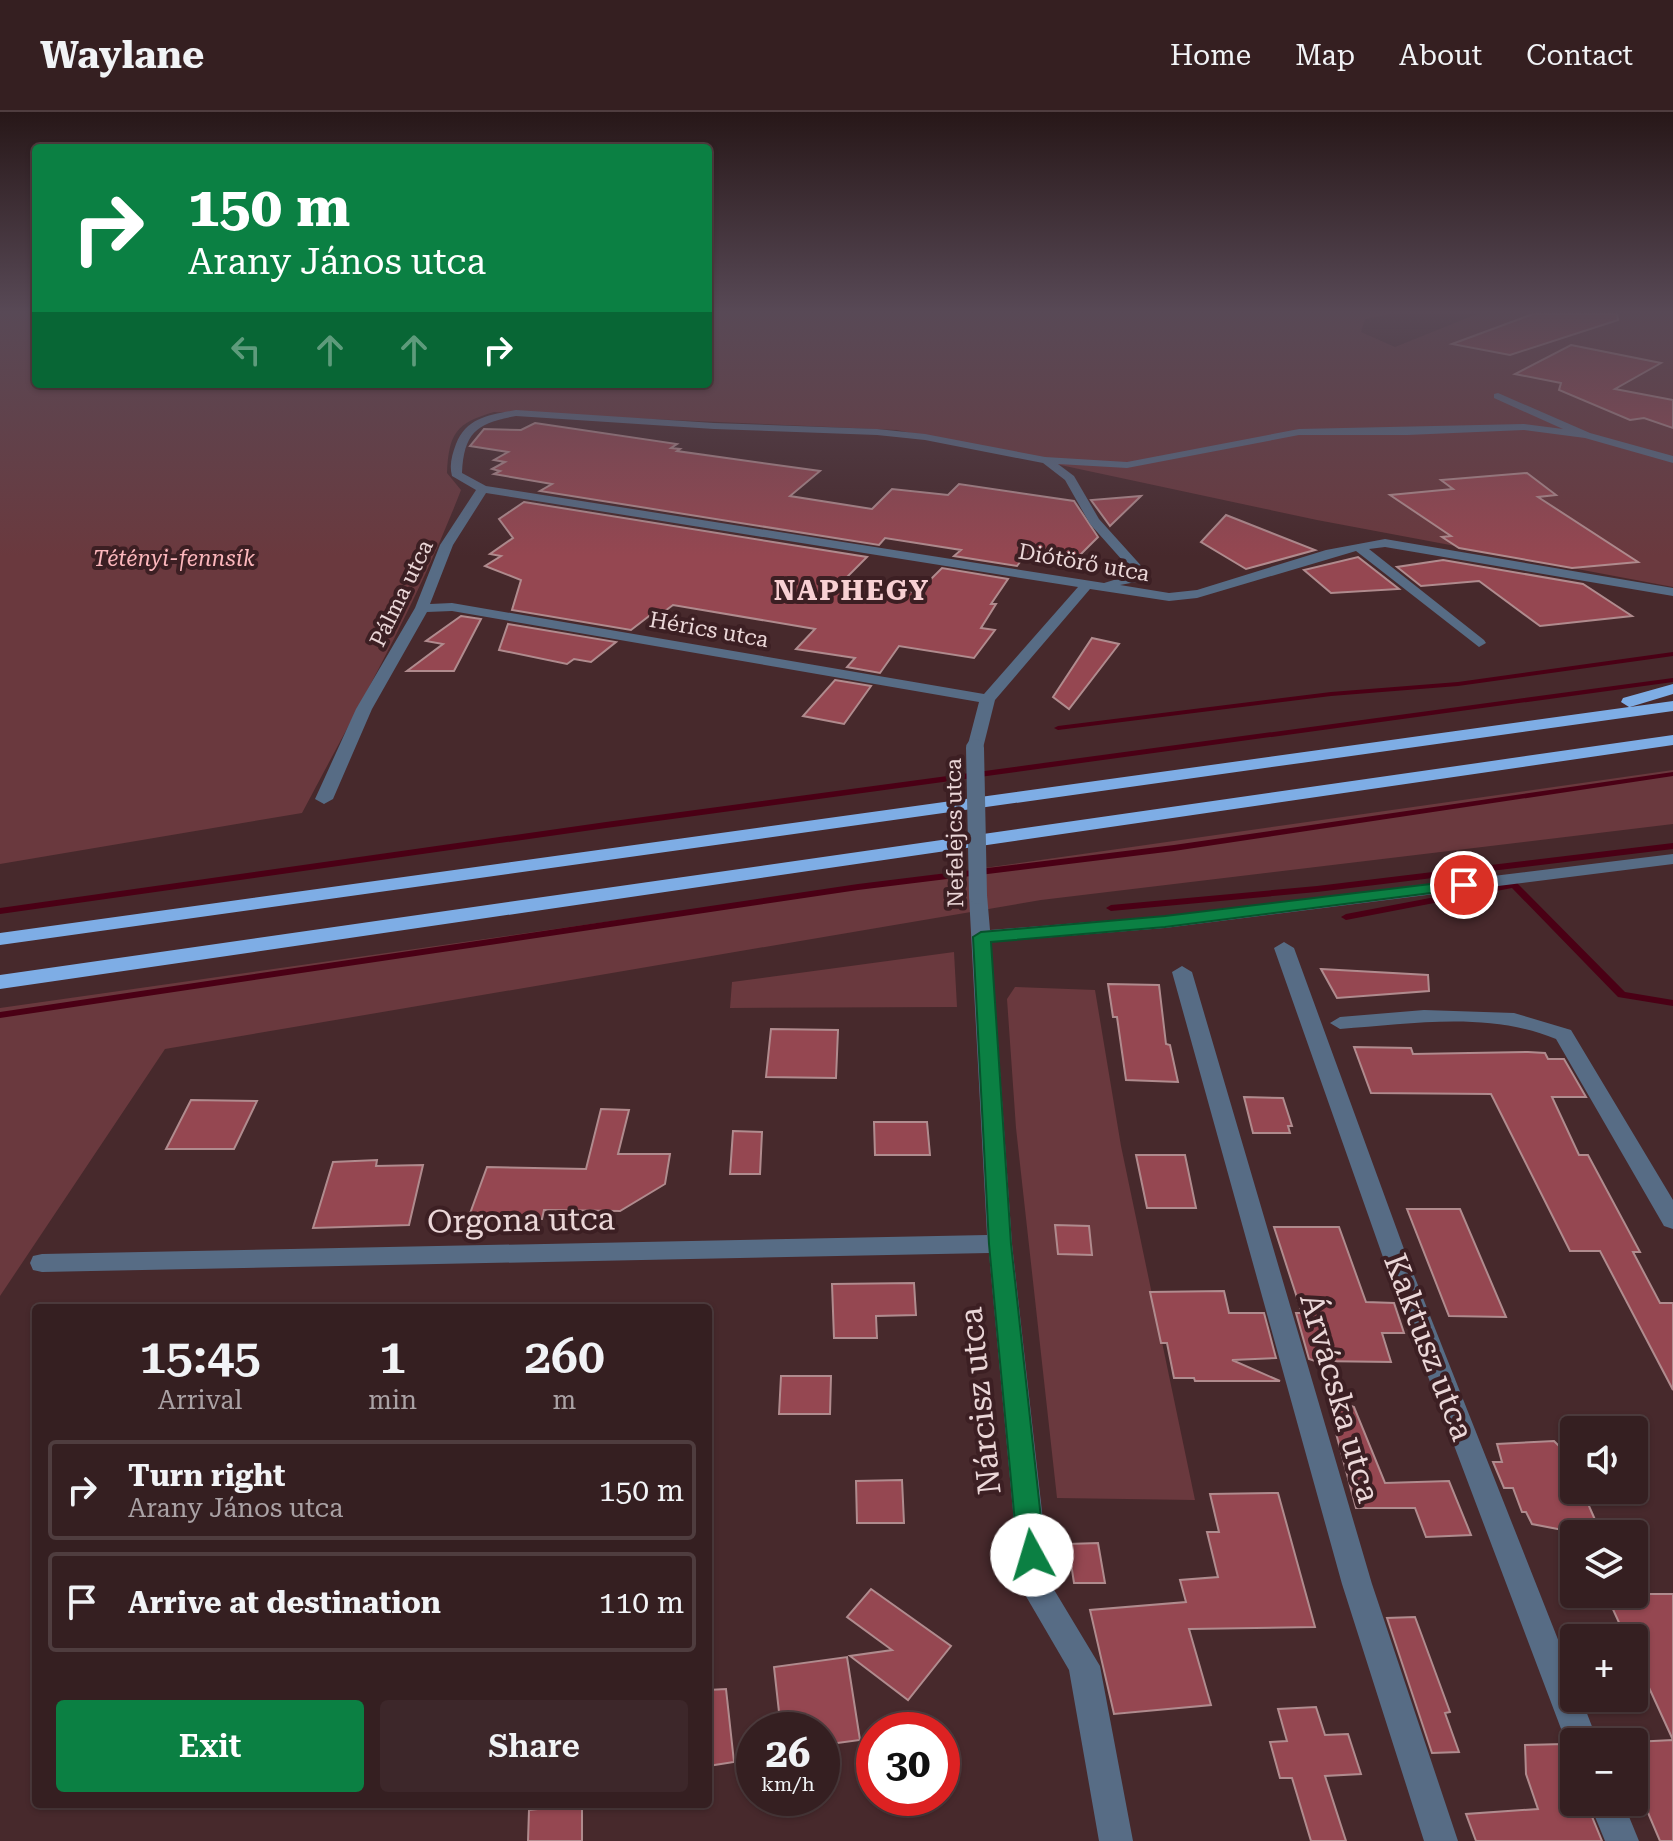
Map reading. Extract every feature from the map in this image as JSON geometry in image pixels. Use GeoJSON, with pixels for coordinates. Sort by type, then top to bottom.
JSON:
{"type":"FeatureCollection","features":[{"type":"Feature","properties":{"kind":"highway"},"geometry":{"type":"LineString","coordinates":[[1579,719],[1673,689]]}},
{"type":"Feature","properties":{"kind":"highway"},"geometry":{"type":"LineString","coordinates":[[0,939],[1673,706]]}},
{"type":"Feature","properties":{"kind":"highway"},"geometry":{"type":"LineString","coordinates":[[0,982],[1673,740]]}},
{"type":"Feature","properties":{"kind":"street"},"geometry":{"type":"LineString","coordinates":[[1498,396],[1586,435],[1673,460]]}},
{"type":"Feature","properties":{"kind":"street"},"geometry":{"type":"LineString","coordinates":[[483,489],[456,474],[457,456],[465,436],[476,423],[502,415],[537,414],[714,426],[862,431],[925,437],[1045,460],[1127,465],[1299,432],[1329,430],[1407,432],[1509,426],[1586,435]]}},
{"type":"Feature","properties":{"kind":"street"},"geometry":{"type":"LineString","coordinates":[[1045,460],[1070,478],[1094,521],[1159,596]]}},
{"type":"Feature","properties":{"kind":"street","name":"Diótörő utca"},"geometry":{"type":"LineString","coordinates":[[483,489],[1089,582],[1159,596],[1189,595],[1239,584],[1359,547],[1398,544],[1673,592]]}},
{"type":"Feature","properties":{"kind":"street","name":"Pálma utca"},"geometry":{"type":"LineString","coordinates":[[324,799],[364,709],[422,608],[425,591],[455,533],[483,489]]}},
{"type":"Feature","properties":{"kind":"street"},"geometry":{"type":"LineString","coordinates":[[1359,547],[1479,643]]}},
{"type":"Feature","properties":{"kind":"street"},"geometry":{"type":"LineString","coordinates":[[1089,582],[1115,583],[1131,579],[1138,570]]}},
{"type":"Feature","properties":{"kind":"street","name":"Nefelejcs utca"},"geometry":{"type":"LineString","coordinates":[[981,937],[975,748],[988,699],[1089,582]]}},
{"type":"Feature","properties":{"kind":"street","name":"Hérics utca"},"geometry":{"type":"LineString","coordinates":[[422,608],[452,607],[988,699]]}},
{"type":"Feature","properties":{"kind":"street"},"geometry":{"type":"LineString","coordinates":[[981,937],[1165,922],[1673,859]]}},
{"type":"Feature","properties":{"kind":"street","name":"Nárcisz utca"},"geometry":{"type":"LineString","coordinates":[[981,937],[1000,1244],[1035,1586],[1084,1666],[1116,1841]]}},
{"type":"Feature","properties":{"kind":"street","name":"Kaktusz utca"},"geometry":{"type":"LineString","coordinates":[[1284,948],[1418,1318],[1577,1728]]}},
{"type":"Feature","properties":{"kind":"street","name":"Árvácska utca"},"geometry":{"type":"LineString","coordinates":[[1182,972],[1357,1584],[1441,1841]]}},
{"type":"Feature","properties":{"kind":"street"},"geometry":{"type":"LineString","coordinates":[[1340,1023],[1436,1017],[1506,1019],[1544,1025],[1564,1035],[1673,1220]]}},
{"type":"Feature","properties":{"kind":"street","name":"Orgona utca"},"geometry":{"type":"LineString","coordinates":[[42,1263],[1000,1244]]}},
{"type":"Feature","properties":{"kind":"street"},"geometry":{"type":"LineString","coordinates":[[1612,1816],[1622,1841]]}},
{"type":"Feature","properties":{"kind":"green space","name":"Tétényi-fennsík"},"geometry":{"type":"Polygon","coordinates":[[[0,395],[1673,395],[1673,587],[1317,520],[897,430],[494,412],[463,426],[453,439],[447,473],[461,490],[406,614],[302,813],[0,864],[0,395]]]}},
{"type":"Feature","properties":{"kind":"green space"},"geometry":{"type":"Polygon","coordinates":[[[1673,770],[1673,824],[1041,900],[165,1049],[0,1296],[0,1008],[1673,770]]]}},
{"type":"Feature","properties":{"kind":"green space"},"geometry":{"type":"Polygon","coordinates":[[[954,952],[957,1007],[730,1008],[732,982],[954,952]]]}},
{"type":"Feature","properties":{"kind":"green space"},"geometry":{"type":"Polygon","coordinates":[[[1015,987],[1095,990],[1121,1146],[1195,1500],[1057,1498],[1016,1128],[1007,999],[1015,987]]]}},
{"type":"Feature","properties":{"kind":"building"},"geometry":{"type":"Polygon","coordinates":[[[1570,395],[1645,395],[1673,400],[1673,428],[1644,418],[1630,420],[1570,395]]]}},
{"type":"Feature","properties":{"kind":"building"},"geometry":{"type":"Polygon","coordinates":[[[535,423],[677,444],[671,448],[680,449],[677,451],[820,471],[790,496],[872,509],[892,489],[948,495],[959,484],[1074,501],[1098,537],[1072,563],[1026,554],[1017,566],[954,556],[961,550],[885,538],[879,545],[540,491],[552,484],[494,474],[500,471],[492,469],[505,462],[494,460],[508,452],[470,446],[484,429],[521,430],[535,423]]]}},
{"type":"Feature","properties":{"kind":"building"},"geometry":{"type":"Polygon","coordinates":[[[1527,473],[1556,495],[1538,497],[1638,562],[1572,568],[1459,548],[1442,537],[1451,536],[1390,495],[1453,489],[1441,480],[1527,473]]]}},
{"type":"Feature","properties":{"kind":"building"},"geometry":{"type":"Polygon","coordinates":[[[1141,496],[1110,526],[1091,500],[1141,496]]]}},
{"type":"Feature","properties":{"kind":"building"},"geometry":{"type":"Polygon","coordinates":[[[524,502],[867,557],[843,581],[917,593],[942,568],[1008,579],[991,604],[996,604],[981,628],[995,630],[974,658],[899,646],[880,673],[847,667],[855,658],[796,649],[815,629],[673,605],[661,614],[653,613],[631,630],[512,610],[521,580],[485,566],[501,556],[490,554],[513,538],[499,519],[524,502]]]}},
{"type":"Feature","properties":{"kind":"building"},"geometry":{"type":"Polygon","coordinates":[[[1226,515],[1315,550],[1246,569],[1201,542],[1226,515]]]}},
{"type":"Feature","properties":{"kind":"building"},"geometry":{"type":"Polygon","coordinates":[[[1358,557],[1399,589],[1331,593],[1304,570],[1358,557]]]}},
{"type":"Feature","properties":{"kind":"building"},"geometry":{"type":"Polygon","coordinates":[[[1443,560],[1583,584],[1632,616],[1540,626],[1479,581],[1421,586],[1397,567],[1443,560]]]}},
{"type":"Feature","properties":{"kind":"building"},"geometry":{"type":"Polygon","coordinates":[[[461,616],[481,619],[454,671],[407,671],[443,644],[426,641],[461,616]]]}},
{"type":"Feature","properties":{"kind":"building"},"geometry":{"type":"Polygon","coordinates":[[[508,624],[616,642],[591,662],[574,659],[567,664],[499,650],[508,624]]]}},
{"type":"Feature","properties":{"kind":"building"},"geometry":{"type":"Polygon","coordinates":[[[1092,638],[1119,644],[1069,709],[1053,697],[1092,638]]]}},
{"type":"Feature","properties":{"kind":"building"},"geometry":{"type":"Polygon","coordinates":[[[835,680],[871,686],[844,724],[803,716],[835,680]]]}},
{"type":"Feature","properties":{"kind":"building"},"geometry":{"type":"Polygon","coordinates":[[[1321,969],[1428,975],[1429,991],[1337,998],[1321,969]]]}},
{"type":"Feature","properties":{"kind":"building"},"geometry":{"type":"Polygon","coordinates":[[[1108,984],[1159,985],[1166,1044],[1170,1045],[1178,1082],[1126,1080],[1117,1017],[1113,1017],[1108,984]]]}},
{"type":"Feature","properties":{"kind":"building"},"geometry":{"type":"Polygon","coordinates":[[[771,1029],[838,1030],[836,1078],[766,1077],[771,1029]]]}},
{"type":"Feature","properties":{"kind":"building"},"geometry":{"type":"Polygon","coordinates":[[[1354,1047],[1411,1048],[1413,1054],[1528,1052],[1545,1053],[1548,1059],[1564,1059],[1586,1097],[1552,1097],[1579,1155],[1588,1155],[1640,1252],[1633,1252],[1660,1303],[1673,1303],[1673,1390],[1600,1251],[1570,1251],[1491,1094],[1371,1093],[1354,1047]]]}},
{"type":"Feature","properties":{"kind":"building"},"geometry":{"type":"Polygon","coordinates":[[[1244,1097],[1283,1098],[1292,1126],[1288,1126],[1290,1133],[1253,1133],[1244,1097]]]}},
{"type":"Feature","properties":{"kind":"building"},"geometry":{"type":"Polygon","coordinates":[[[191,1100],[257,1101],[234,1149],[166,1149],[191,1100]]]}},
{"type":"Feature","properties":{"kind":"building"},"geometry":{"type":"Polygon","coordinates":[[[601,1109],[629,1110],[618,1154],[670,1154],[665,1184],[620,1211],[544,1210],[542,1219],[468,1219],[487,1167],[586,1169],[601,1109]]]}},
{"type":"Feature","properties":{"kind":"building"},"geometry":{"type":"Polygon","coordinates":[[[874,1122],[927,1122],[930,1155],[875,1155],[874,1122]]]}},
{"type":"Feature","properties":{"kind":"building"},"geometry":{"type":"Polygon","coordinates":[[[733,1131],[762,1132],[760,1174],[730,1174],[733,1131]]]}},
{"type":"Feature","properties":{"kind":"building"},"geometry":{"type":"Polygon","coordinates":[[[1136,1155],[1185,1155],[1196,1208],[1147,1208],[1136,1155]]]}},
{"type":"Feature","properties":{"kind":"building"},"geometry":{"type":"Polygon","coordinates":[[[377,1160],[376,1166],[423,1165],[409,1225],[313,1228],[333,1162],[377,1160]]]}},
{"type":"Feature","properties":{"kind":"building"},"geometry":{"type":"Polygon","coordinates":[[[1407,1209],[1460,1209],[1506,1317],[1449,1316],[1407,1209]]]}},
{"type":"Feature","properties":{"kind":"building"},"geometry":{"type":"Polygon","coordinates":[[[1055,1225],[1089,1226],[1092,1255],[1058,1254],[1055,1225]]]}},
{"type":"Feature","properties":{"kind":"building"},"geometry":{"type":"Polygon","coordinates":[[[1274,1227],[1339,1227],[1366,1302],[1394,1303],[1404,1333],[1382,1333],[1391,1362],[1309,1359],[1296,1313],[1302,1313],[1274,1227]]]}},
{"type":"Feature","properties":{"kind":"building"},"geometry":{"type":"Polygon","coordinates":[[[914,1283],[916,1315],[876,1316],[877,1338],[834,1338],[832,1284],[914,1283]]]}},
{"type":"Feature","properties":{"kind":"building"},"geometry":{"type":"Polygon","coordinates":[[[1224,1291],[1229,1313],[1264,1313],[1276,1358],[1232,1360],[1280,1381],[1195,1381],[1194,1378],[1174,1378],[1167,1343],[1161,1343],[1150,1292],[1224,1291]]]}},
{"type":"Feature","properties":{"kind":"building"},"geometry":{"type":"Polygon","coordinates":[[[781,1376],[831,1376],[830,1414],[779,1414],[781,1376]]]}},
{"type":"Feature","properties":{"kind":"building"},"geometry":{"type":"Polygon","coordinates":[[[1326,1396],[1354,1407],[1385,1483],[1449,1481],[1471,1535],[1426,1537],[1415,1508],[1356,1508],[1326,1396]]]}},
{"type":"Feature","properties":{"kind":"building"},"geometry":{"type":"Polygon","coordinates":[[[1554,1441],[1560,1447],[1560,1504],[1588,1504],[1595,1520],[1560,1520],[1560,1529],[1532,1524],[1526,1512],[1522,1512],[1513,1488],[1504,1488],[1493,1462],[1502,1462],[1497,1444],[1554,1441]]]}},
{"type":"Feature","properties":{"kind":"building"},"geometry":{"type":"Polygon","coordinates":[[[902,1480],[904,1523],[857,1523],[856,1481],[902,1480]]]}},
{"type":"Feature","properties":{"kind":"building"},"geometry":{"type":"Polygon","coordinates":[[[1278,1493],[1315,1627],[1189,1629],[1211,1705],[1114,1714],[1090,1610],[1186,1602],[1180,1580],[1218,1577],[1207,1532],[1219,1532],[1210,1494],[1278,1493]]]}},
{"type":"Feature","properties":{"kind":"building"},"geometry":{"type":"Polygon","coordinates":[[[1098,1543],[1105,1583],[1074,1583],[1068,1544],[1098,1543]]]}},
{"type":"Feature","properties":{"kind":"building"},"geometry":{"type":"Polygon","coordinates":[[[871,1589],[951,1646],[908,1700],[850,1656],[892,1650],[847,1617],[871,1589]]]}},
{"type":"Feature","properties":{"kind":"building"},"geometry":{"type":"Polygon","coordinates":[[[1648,1594],[1673,1594],[1673,1740],[1648,1686],[1648,1624],[1620,1624],[1612,1608],[1648,1608],[1648,1594]]]}},
{"type":"Feature","properties":{"kind":"building"},"geometry":{"type":"Polygon","coordinates":[[[1415,1617],[1450,1712],[1445,1713],[1459,1752],[1432,1753],[1387,1618],[1415,1617]]]}},
{"type":"Feature","properties":{"kind":"building"},"geometry":{"type":"Polygon","coordinates":[[[847,1657],[856,1714],[856,1741],[840,1743],[840,1712],[779,1712],[774,1667],[847,1657]]]}},
{"type":"Feature","properties":{"kind":"building"},"geometry":{"type":"Polygon","coordinates":[[[726,1689],[734,1762],[712,1765],[712,1690],[726,1689]]]}},
{"type":"Feature","properties":{"kind":"building"},"geometry":{"type":"Polygon","coordinates":[[[1316,1707],[1325,1735],[1348,1734],[1361,1774],[1325,1776],[1346,1841],[1311,1841],[1292,1778],[1280,1778],[1270,1742],[1287,1741],[1278,1709],[1316,1707]]]}},
{"type":"Feature","properties":{"kind":"building"},"geometry":{"type":"Polygon","coordinates":[[[1673,1740],[1673,1841],[1660,1841],[1648,1813],[1648,1741],[1673,1740]]]}},
{"type":"Feature","properties":{"kind":"building"},"geometry":{"type":"Polygon","coordinates":[[[1560,1744],[1560,1816],[1592,1816],[1602,1841],[1476,1841],[1466,1814],[1538,1809],[1526,1774],[1525,1745],[1560,1744]]]}},
{"type":"Feature","properties":{"kind":"building"},"geometry":{"type":"Polygon","coordinates":[[[582,1808],[582,1841],[528,1841],[529,1810],[582,1808]]]}},
{"type":"Feature","properties":{"kind":"waterway"},"geometry":{"type":"LineString","coordinates":[[1058,728],[1331,694],[1458,684],[1673,654]]}},
{"type":"Feature","properties":{"kind":"waterway"},"geometry":{"type":"LineString","coordinates":[[0,911],[1673,680]]}},
{"type":"Feature","properties":{"kind":"waterway"},"geometry":{"type":"LineString","coordinates":[[0,1015],[858,887],[1174,848],[1673,774]]}},
{"type":"Feature","properties":{"kind":"waterway"},"geometry":{"type":"LineString","coordinates":[[1111,908],[1317,889],[1673,846]]}},
{"type":"Feature","properties":{"kind":"waterway"},"geometry":{"type":"LineString","coordinates":[[1346,917],[1514,885],[1622,995],[1673,1003]]}},
{"type":"Feature","properties":{"kind":"district","name":"NAPHEGY"},"geometry":{"type":"Point","coordinates":[852,590]}},
{"type":"Feature","properties":{"kind":"route"},"geometry":{"type":"LineString","coordinates":[[1032,1555],[1000,1244],[981,937],[1165,922],[1464,885]]}}]}
